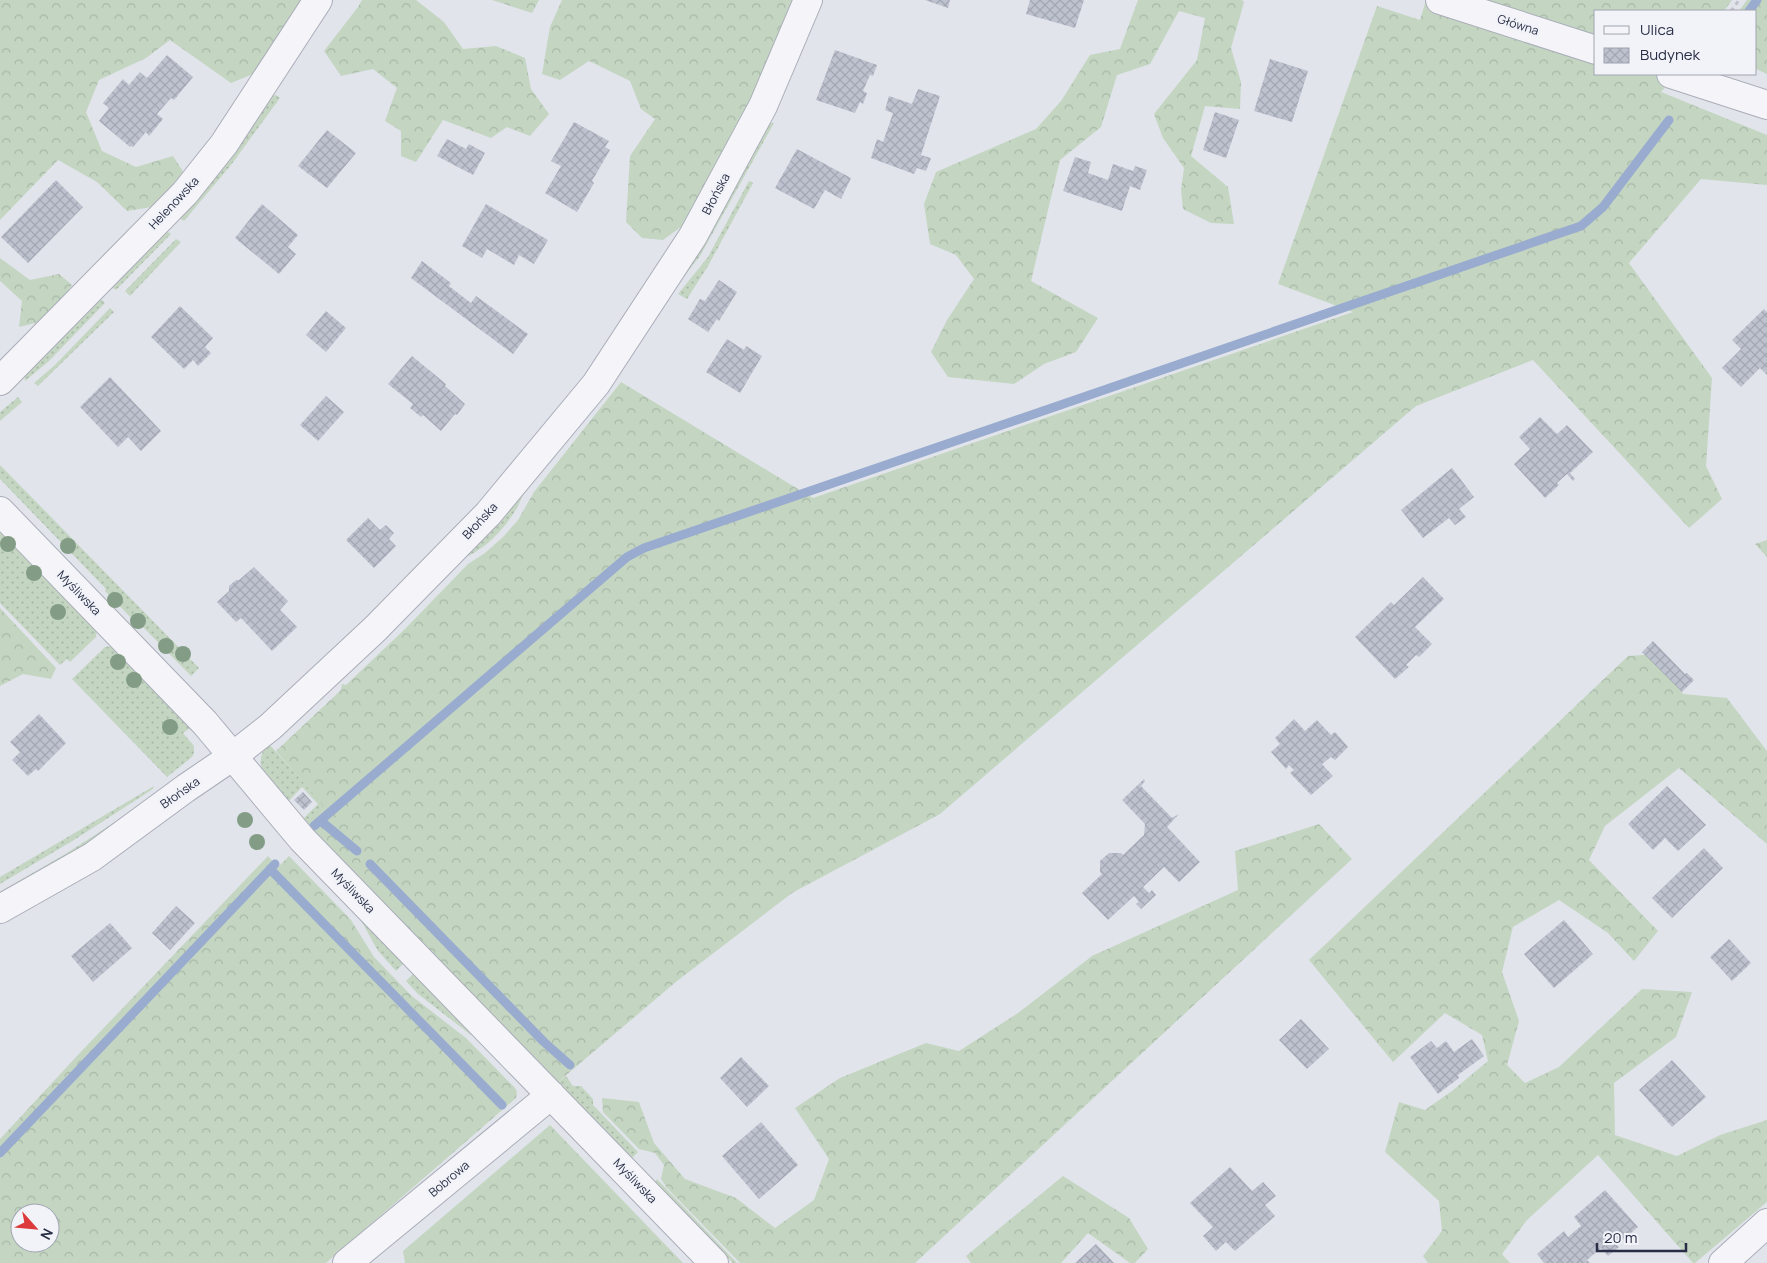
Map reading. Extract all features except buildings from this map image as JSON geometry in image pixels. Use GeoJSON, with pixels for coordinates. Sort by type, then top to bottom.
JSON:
{"type":"FeatureCollection","features":[{"type":"Feature","properties":{"kind":"street","name":"Helenowska"},"geometry":{"type":"LineString","coordinates":[[0,381],[185,193],[224,144],[318,0]]}},
{"type":"Feature","properties":{"kind":"street","name":"Błońska"},"geometry":{"type":"LineString","coordinates":[[0,909],[92,857],[186,788],[234,756],[270,727],[382,623],[488,514],[596,384],[698,227],[763,106],[808,0]]}},
{"type":"Feature","properties":{"kind":"street","name":"Główna"},"geometry":{"type":"LineString","coordinates":[[1440,0],[1594,49]]}},
{"type":"Feature","properties":{"kind":"street"},"geometry":{"type":"LineString","coordinates":[[1673,75],[1767,105]]}},
{"type":"Feature","properties":{"kind":"street","name":"Myśliwska"},"geometry":{"type":"LineString","coordinates":[[0,511],[205,722],[302,839],[714,1263]]}},
{"type":"Feature","properties":{"kind":"street","name":"Bobrowa"},"geometry":{"type":"LineString","coordinates":[[347,1263],[551,1095]]}},
{"type":"Feature","properties":{"kind":"street"},"geometry":{"type":"LineString","coordinates":[[1722,1263],[1767,1223]]}},
{"type":"Feature","properties":{"kind":"green space"},"geometry":{"type":"Polygon","coordinates":[[[0,0],[303,0],[253,74],[231,83],[170,40],[146,58],[99,80],[86,112],[102,151],[136,167],[173,156],[184,173],[152,207],[127,211],[97,182],[58,160],[0,220],[0,0]]]}},
{"type":"Feature","properties":{"kind":"green space"},"geometry":{"type":"Polygon","coordinates":[[[362,0],[416,0],[444,22],[463,49],[496,46],[525,58],[531,89],[549,114],[530,136],[507,127],[491,138],[443,120],[416,162],[401,156],[401,131],[385,121],[397,88],[373,69],[341,76],[324,51],[362,0]]]}},
{"type":"Feature","properties":{"kind":"green space"},"geometry":{"type":"Polygon","coordinates":[[[492,0],[539,0],[532,13],[492,0]]]}},
{"type":"Feature","properties":{"kind":"green space"},"geometry":{"type":"Polygon","coordinates":[[[562,0],[794,0],[763,78],[685,224],[663,240],[642,238],[626,222],[630,156],[655,119],[641,109],[630,81],[589,61],[560,80],[542,74],[550,27],[562,0]]]}},
{"type":"Feature","properties":{"kind":"green space"},"geometry":{"type":"Polygon","coordinates":[[[1138,0],[1242,0],[1244,2],[1231,48],[1241,82],[1240,109],[1205,106],[1191,156],[1228,187],[1234,224],[1211,223],[1183,209],[1181,190],[1184,168],[1163,138],[1154,114],[1197,60],[1205,18],[1179,11],[1150,64],[1117,75],[1101,127],[1060,160],[1031,281],[1098,318],[1076,352],[1044,364],[1014,384],[948,377],[931,352],[947,320],[974,279],[956,255],[930,244],[924,204],[936,172],[1036,129],[1061,101],[1090,55],[1120,49],[1138,0]]]}},
{"type":"Feature","properties":{"kind":"green space"},"geometry":{"type":"Polygon","coordinates":[[[1426,0],[1732,0],[1725,10],[1594,10],[1594,75],[1675,75],[1661,92],[1767,135],[1767,185],[1701,179],[1629,263],[1712,378],[1706,466],[1722,499],[1689,528],[1533,360],[1416,406],[940,814],[792,893],[677,981],[558,1082],[305,823],[323,805],[276,751],[341,690],[342,684],[346,685],[406,628],[468,564],[485,553],[503,537],[518,520],[534,492],[621,382],[813,498],[1353,312],[1278,284],[1377,6],[1420,20],[1426,0]]]}},
{"type":"Feature","properties":{"kind":"green space"},"geometry":{"type":"Polygon","coordinates":[[[1747,0],[1767,0],[1767,74],[1757,69],[1757,10],[1740,10],[1747,0]]]}},
{"type":"Feature","properties":{"kind":"green space"},"geometry":{"type":"Polygon","coordinates":[[[276,95],[280,98],[231,165],[184,221],[181,219],[180,212],[269,97],[276,95]]]}},
{"type":"Feature","properties":{"kind":"green space"},"geometry":{"type":"Polygon","coordinates":[[[774,123],[700,256],[675,288],[767,124],[774,123]]]}},
{"type":"Feature","properties":{"kind":"green space"},"geometry":{"type":"Polygon","coordinates":[[[749,181],[753,183],[708,266],[687,299],[678,294],[708,257],[749,181]]]}},
{"type":"Feature","properties":{"kind":"green space"},"geometry":{"type":"Polygon","coordinates":[[[161,232],[171,234],[116,290],[113,288],[114,281],[161,232]]]}},
{"type":"Feature","properties":{"kind":"green space"},"geometry":{"type":"Polygon","coordinates":[[[176,239],[181,242],[130,296],[125,291],[176,239]]]}},
{"type":"Feature","properties":{"kind":"green space"},"geometry":{"type":"Polygon","coordinates":[[[0,258],[30,280],[59,274],[72,285],[48,320],[19,327],[22,301],[0,281],[0,258]]]}},
{"type":"Feature","properties":{"kind":"green space"},"geometry":{"type":"Polygon","coordinates":[[[95,300],[102,300],[105,303],[49,361],[25,381],[24,373],[95,300]]]}},
{"type":"Feature","properties":{"kind":"green space"},"geometry":{"type":"Polygon","coordinates":[[[110,308],[114,312],[38,386],[34,383],[55,365],[110,308]]]}},
{"type":"Feature","properties":{"kind":"green space"},"geometry":{"type":"Polygon","coordinates":[[[18,397],[22,402],[0,421],[0,412],[18,397]]]}},
{"type":"Feature","properties":{"kind":"green space"},"geometry":{"type":"Polygon","coordinates":[[[0,465],[199,668],[191,676],[105,591],[106,589],[0,479],[0,465]]]}},
{"type":"Feature","properties":{"kind":"green space"},"geometry":{"type":"Polygon","coordinates":[[[525,488],[516,509],[502,529],[483,547],[463,558],[525,488]]]}},
{"type":"Feature","properties":{"kind":"green space"},"geometry":{"type":"Polygon","coordinates":[[[0,530],[97,630],[96,637],[70,662],[67,659],[60,665],[0,603],[0,530]]]}},
{"type":"Feature","properties":{"kind":"green space"},"geometry":{"type":"Polygon","coordinates":[[[1767,540],[1767,557],[1755,544],[1767,540]]]}},
{"type":"Feature","properties":{"kind":"green space"},"geometry":{"type":"Polygon","coordinates":[[[0,608],[56,668],[51,679],[23,674],[0,686],[0,608]]]}},
{"type":"Feature","properties":{"kind":"green space"},"geometry":{"type":"Polygon","coordinates":[[[112,646],[190,728],[183,733],[194,746],[194,753],[192,757],[167,777],[72,679],[105,647],[112,646]]]}},
{"type":"Feature","properties":{"kind":"green space"},"geometry":{"type":"Polygon","coordinates":[[[1657,654],[1683,694],[1727,698],[1767,751],[1767,844],[1679,768],[1605,826],[1589,860],[1658,931],[1634,961],[1608,933],[1559,900],[1513,927],[1502,972],[1519,1021],[1507,1065],[1525,1083],[1559,1067],[1642,989],[1692,992],[1676,1037],[1614,1083],[1615,1135],[1677,1156],[1720,1135],[1767,1120],[1767,1202],[1693,1263],[1598,1155],[1527,1220],[1502,1254],[1510,1263],[1428,1263],[1423,1256],[1442,1231],[1439,1201],[1385,1152],[1399,1102],[1425,1110],[1452,1091],[1488,1061],[1482,1035],[1445,1013],[1393,1062],[1309,960],[1628,656],[1657,654]]]}},
{"type":"Feature","properties":{"kind":"green space"},"geometry":{"type":"Polygon","coordinates":[[[269,744],[324,805],[305,823],[302,820],[318,804],[302,787],[286,804],[277,793],[261,768],[262,754],[269,744]]]}},
{"type":"Feature","properties":{"kind":"green space"},"geometry":{"type":"Polygon","coordinates":[[[154,786],[153,789],[74,840],[0,884],[0,877],[154,786]]]}},
{"type":"Feature","properties":{"kind":"green space"},"geometry":{"type":"Polygon","coordinates":[[[155,796],[79,848],[0,897],[0,892],[67,853],[155,796]]]}},
{"type":"Feature","properties":{"kind":"green space"},"geometry":{"type":"Polygon","coordinates":[[[1319,824],[1352,859],[915,1263],[740,1263],[667,1188],[661,1179],[664,1165],[655,1153],[639,1149],[603,1112],[602,1098],[639,1102],[654,1143],[685,1179],[736,1198],[775,1228],[814,1200],[829,1159],[795,1108],[840,1078],[926,1043],[959,1051],[1018,1013],[1092,956],[1238,890],[1235,851],[1319,824]]]}},
{"type":"Feature","properties":{"kind":"green space"},"geometry":{"type":"Polygon","coordinates":[[[268,856],[278,867],[289,856],[351,920],[374,957],[402,986],[413,997],[466,1038],[517,1092],[516,1098],[326,1263],[0,1263],[0,1139],[268,856]]]}},
{"type":"Feature","properties":{"kind":"green space"},"geometry":{"type":"Polygon","coordinates":[[[358,915],[404,963],[396,971],[378,951],[358,915]]]}},
{"type":"Feature","properties":{"kind":"green space"},"geometry":{"type":"Polygon","coordinates":[[[414,973],[473,1033],[471,1035],[418,994],[406,981],[414,973]]]}},
{"type":"Feature","properties":{"kind":"green space"},"geometry":{"type":"Polygon","coordinates":[[[566,1076],[573,1086],[581,1086],[593,1099],[593,1105],[638,1152],[632,1158],[558,1082],[566,1076]]]}},
{"type":"Feature","properties":{"kind":"green space"},"geometry":{"type":"Polygon","coordinates":[[[550,1125],[683,1263],[405,1263],[403,1251],[550,1125]]]}},
{"type":"Feature","properties":{"kind":"green space"},"geometry":{"type":"Polygon","coordinates":[[[1063,1176],[1129,1218],[1148,1249],[1135,1263],[1130,1263],[1088,1233],[1061,1263],[971,1263],[966,1256],[1063,1176]]]}},
{"type":"Feature","properties":{"kind":"green space"},"geometry":{"type":"Polygon","coordinates":[[[657,1179],[737,1263],[733,1263],[655,1183],[657,1179]]]}},
{"type":"Feature","properties":{"kind":"waterway"},"geometry":{"type":"LineString","coordinates":[[1750,10],[1757,0]]}},
{"type":"Feature","properties":{"kind":"waterway"},"geometry":{"type":"LineString","coordinates":[[314,826],[627,557],[644,548],[1581,226],[1603,207],[1669,120]]}},
{"type":"Feature","properties":{"kind":"waterway"},"geometry":{"type":"LineString","coordinates":[[321,821],[357,851]]}},
{"type":"Feature","properties":{"kind":"waterway"},"geometry":{"type":"LineString","coordinates":[[0,1153],[275,864]]}},
{"type":"Feature","properties":{"kind":"waterway"},"geometry":{"type":"LineString","coordinates":[[370,864],[544,1042],[570,1065]]}},
{"type":"Feature","properties":{"kind":"waterway"},"geometry":{"type":"LineString","coordinates":[[270,869],[502,1105]]}}]}
